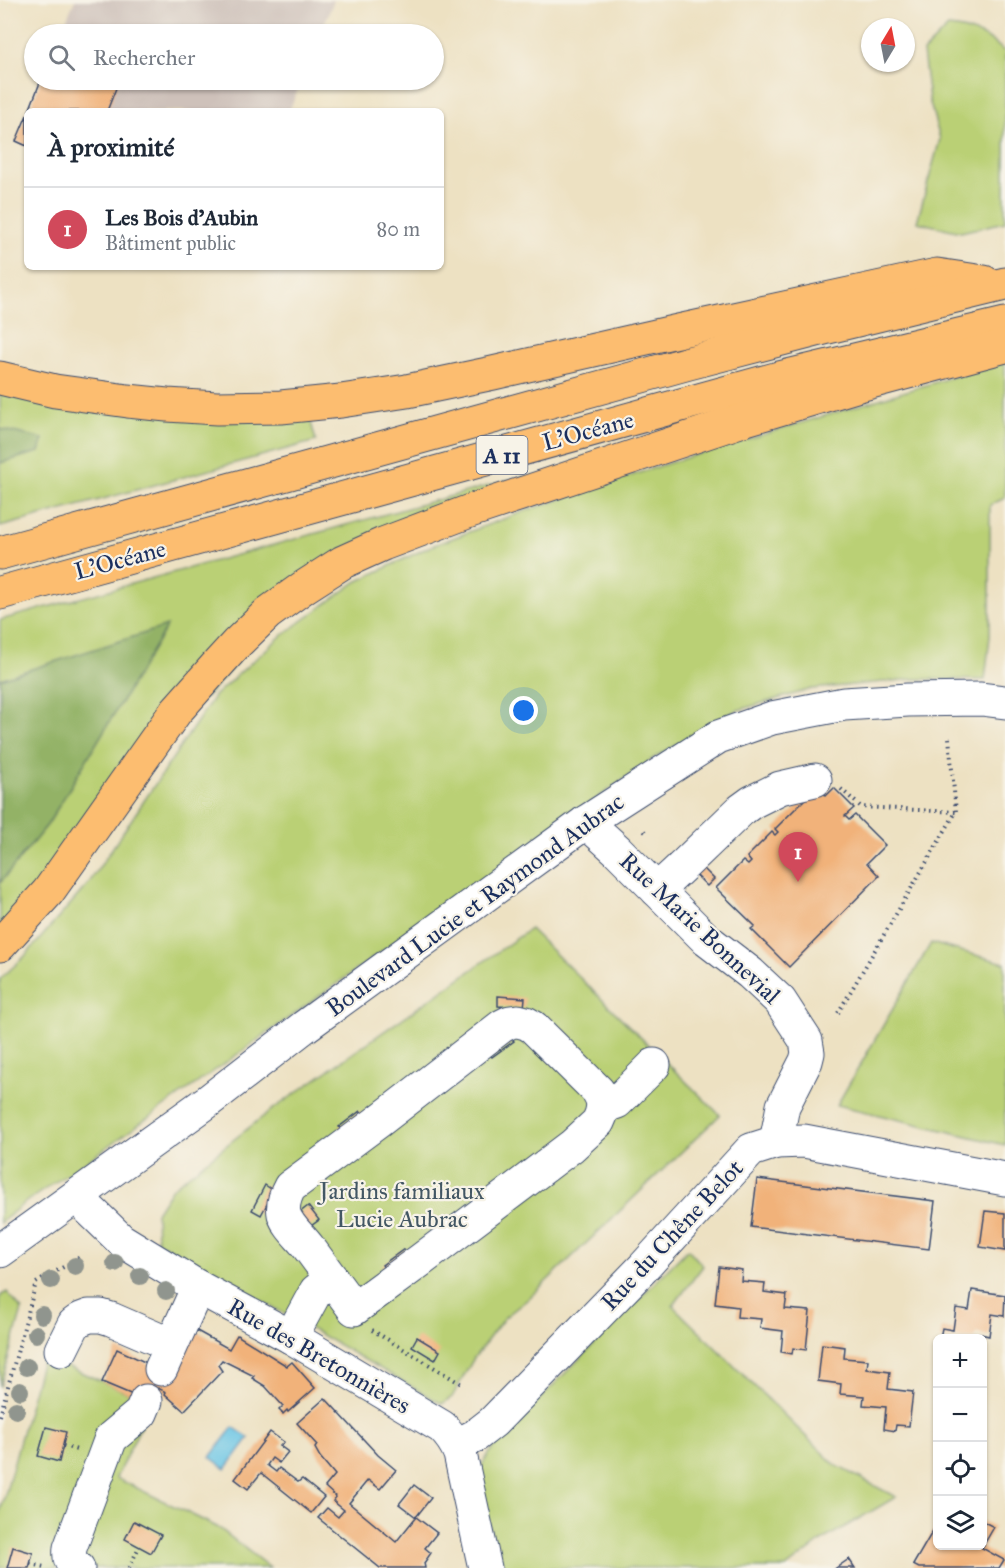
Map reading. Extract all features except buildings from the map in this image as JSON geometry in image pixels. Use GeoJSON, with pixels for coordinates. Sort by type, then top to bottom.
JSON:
{"type":"FeatureCollection","features":[{"type":"Feature","properties":{"kind":"highway"},"geometry":{"type":"LineString","coordinates":[[0,378],[55,391],[128,402],[167,405],[217,408],[341,401],[407,391],[493,373],[937,275],[1004,285]]}},
{"type":"Feature","properties":{"kind":"highway","name":"L’Océane"},"geometry":{"type":"LineString","coordinates":[[0,554],[689,363],[1004,285]]}},
{"type":"Feature","properties":{"kind":"highway","name":"L’Océane"},"geometry":{"type":"LineString","coordinates":[[0,593],[779,378],[1005,324]]}},
{"type":"Feature","properties":{"kind":"highway"},"geometry":{"type":"LineString","coordinates":[[0,945],[48,892],[176,711],[203,680],[268,613],[343,562],[382,544],[470,511],[746,419],[859,385],[1005,346]]}},
{"type":"Feature","properties":{"kind":"street","name":"Boulevard Lucie et Raymond Aubrac"},"geometry":{"type":"LineString","coordinates":[[0,1251],[207,1102],[304,1028],[586,822],[718,737],[772,718],[844,704],[981,699],[1005,702]]}},
{"type":"Feature","properties":{"kind":"street"},"geometry":{"type":"LineString","coordinates":[[647,880],[685,864],[752,802],[780,788],[815,780]]}},
{"type":"Feature","properties":{"kind":"street","name":"Rue Marie Bonnevial"},"geometry":{"type":"LineString","coordinates":[[586,822],[707,940],[750,973],[780,1001],[806,1041],[808,1053],[806,1061],[783,1106],[776,1142]]}},
{"type":"Feature","properties":{"kind":"street"},"geometry":{"type":"LineString","coordinates":[[518,1021],[533,1027],[598,1091],[603,1107],[598,1122],[572,1146],[354,1309],[288,1222],[284,1213],[283,1203],[290,1187],[510,1022],[518,1021]]}},
{"type":"Feature","properties":{"kind":"street"},"geometry":{"type":"LineString","coordinates":[[603,1107],[616,1102],[654,1065]]}},
{"type":"Feature","properties":{"kind":"street","name":"Rue du Chêne Belot"},"geometry":{"type":"LineString","coordinates":[[457,1445],[476,1436],[494,1422],[643,1269],[751,1150],[776,1142],[804,1141],[1005,1179]]}},
{"type":"Feature","properties":{"kind":"street","name":"Rue des Bretonnières"},"geometry":{"type":"LineString","coordinates":[[78,1196],[96,1217],[121,1240],[198,1287],[291,1337],[442,1427],[457,1445]]}},
{"type":"Feature","properties":{"kind":"street"},"geometry":{"type":"LineString","coordinates":[[291,1337],[316,1292],[332,1279]]}},
{"type":"Feature","properties":{"kind":"street"},"geometry":{"type":"LineString","coordinates":[[61,1350],[74,1324],[89,1316],[101,1316],[111,1319],[166,1357],[198,1287]]}},
{"type":"Feature","properties":{"kind":"street"},"geometry":{"type":"LineString","coordinates":[[78,1568],[71,1562],[70,1548],[111,1438],[141,1413],[146,1401]]}},
{"type":"Feature","properties":{"kind":"street"},"geometry":{"type":"LineString","coordinates":[[457,1445],[485,1568]]}},
{"type":"Feature","properties":{"kind":"path"},"geometry":{"type":"LineString","coordinates":[[838,1013],[956,812],[949,738]]}},
{"type":"Feature","properties":{"kind":"path"},"geometry":{"type":"LineString","coordinates":[[815,780],[834,782],[861,807],[956,812]]}},
{"type":"Feature","properties":{"kind":"path"},"geometry":{"type":"LineString","coordinates":[[0,1416],[36,1283],[82,1256]]}},
{"type":"Feature","properties":{"kind":"path"},"geometry":{"type":"LineString","coordinates":[[354,1309],[375,1333],[463,1385]]}},
{"type":"Feature","properties":{"kind":"path"},"geometry":{"type":"LineString","coordinates":[[129,1568],[139,1547]]}},
{"type":"Feature","properties":{"kind":"path"},"geometry":{"type":"LineString","coordinates":[[30,1564],[47,1568]]}},
{"type":"Feature","properties":{"kind":"shaded area"},"geometry":{"type":"Polygon","coordinates":[[[75,0],[334,0],[324,24],[64,24],[75,0]]]}},
{"type":"Feature","properties":{"kind":"shaded area"},"geometry":{"type":"Polygon","coordinates":[[[37,90],[298,90],[290,108],[30,108],[37,90]]]}},
{"type":"Feature","properties":{"kind":"green space"},"geometry":{"type":"Polygon","coordinates":[[[948,27],[979,35],[993,42],[1005,52],[1005,222],[961,232],[917,222],[940,139],[929,99],[923,52],[948,27]]]}},
{"type":"Feature","properties":{"kind":"green space"},"geometry":{"type":"Polygon","coordinates":[[[1005,361],[1005,498],[990,505],[990,636],[985,680],[914,679],[812,689],[735,711],[654,758],[103,1150],[23,1204],[0,1223],[0,979],[24,957],[89,883],[215,695],[280,637],[356,582],[429,547],[522,512],[669,463],[1005,361]]]}},
{"type":"Feature","properties":{"kind":"green space"},"geometry":{"type":"Polygon","coordinates":[[[0,388],[309,415],[316,441],[0,527],[0,463],[39,452],[42,439],[0,429],[0,388]]]}},
{"type":"Feature","properties":{"kind":"green space"},"geometry":{"type":"Polygon","coordinates":[[[0,429],[43,439],[39,452],[0,463],[0,429]]]}},
{"type":"Feature","properties":{"kind":"green space"},"geometry":{"type":"Polygon","coordinates":[[[528,475],[329,558],[0,931],[0,883],[48,824],[166,627],[0,679],[0,620],[528,475]]]}},
{"type":"Feature","properties":{"kind":"green space"},"geometry":{"type":"Polygon","coordinates":[[[167,626],[48,824],[0,883],[0,679],[167,626]]]}},
{"type":"Feature","properties":{"kind":"green space","name":"Jardins familiaux Lucie Aubrac"},"geometry":{"type":"Polygon","coordinates":[[[530,929],[720,1115],[528,1299],[504,1318],[474,1358],[452,1397],[442,1404],[157,1241],[156,1213],[172,1188],[269,1112],[530,929]]]}},
{"type":"Feature","properties":{"kind":"green space"},"geometry":{"type":"Polygon","coordinates":[[[931,943],[1005,963],[1005,1145],[837,1105],[931,943]]]}},
{"type":"Feature","properties":{"kind":"green space"},"geometry":{"type":"Polygon","coordinates":[[[688,1249],[703,1266],[673,1306],[835,1465],[896,1497],[824,1539],[786,1568],[501,1568],[479,1490],[479,1469],[497,1442],[688,1249]]]}},
{"type":"Feature","properties":{"kind":"green space"},"geometry":{"type":"Polygon","coordinates":[[[7,1292],[22,1310],[0,1387],[0,1296],[7,1292]]]}},
{"type":"Feature","properties":{"kind":"green space"},"geometry":{"type":"Polygon","coordinates":[[[43,1356],[152,1403],[116,1478],[219,1528],[270,1568],[0,1568],[0,1513],[43,1356]]]}},
{"type":"Feature","properties":{"kind":"water"},"geometry":{"type":"Polygon","coordinates":[[[233,1427],[249,1438],[226,1469],[210,1457],[233,1427]]]}},
{"type":"Feature","properties":{"kind":"place","name":"Les Bois d’Aubin"},"geometry":{"type":"Point","coordinates":[798,882]}}]}
